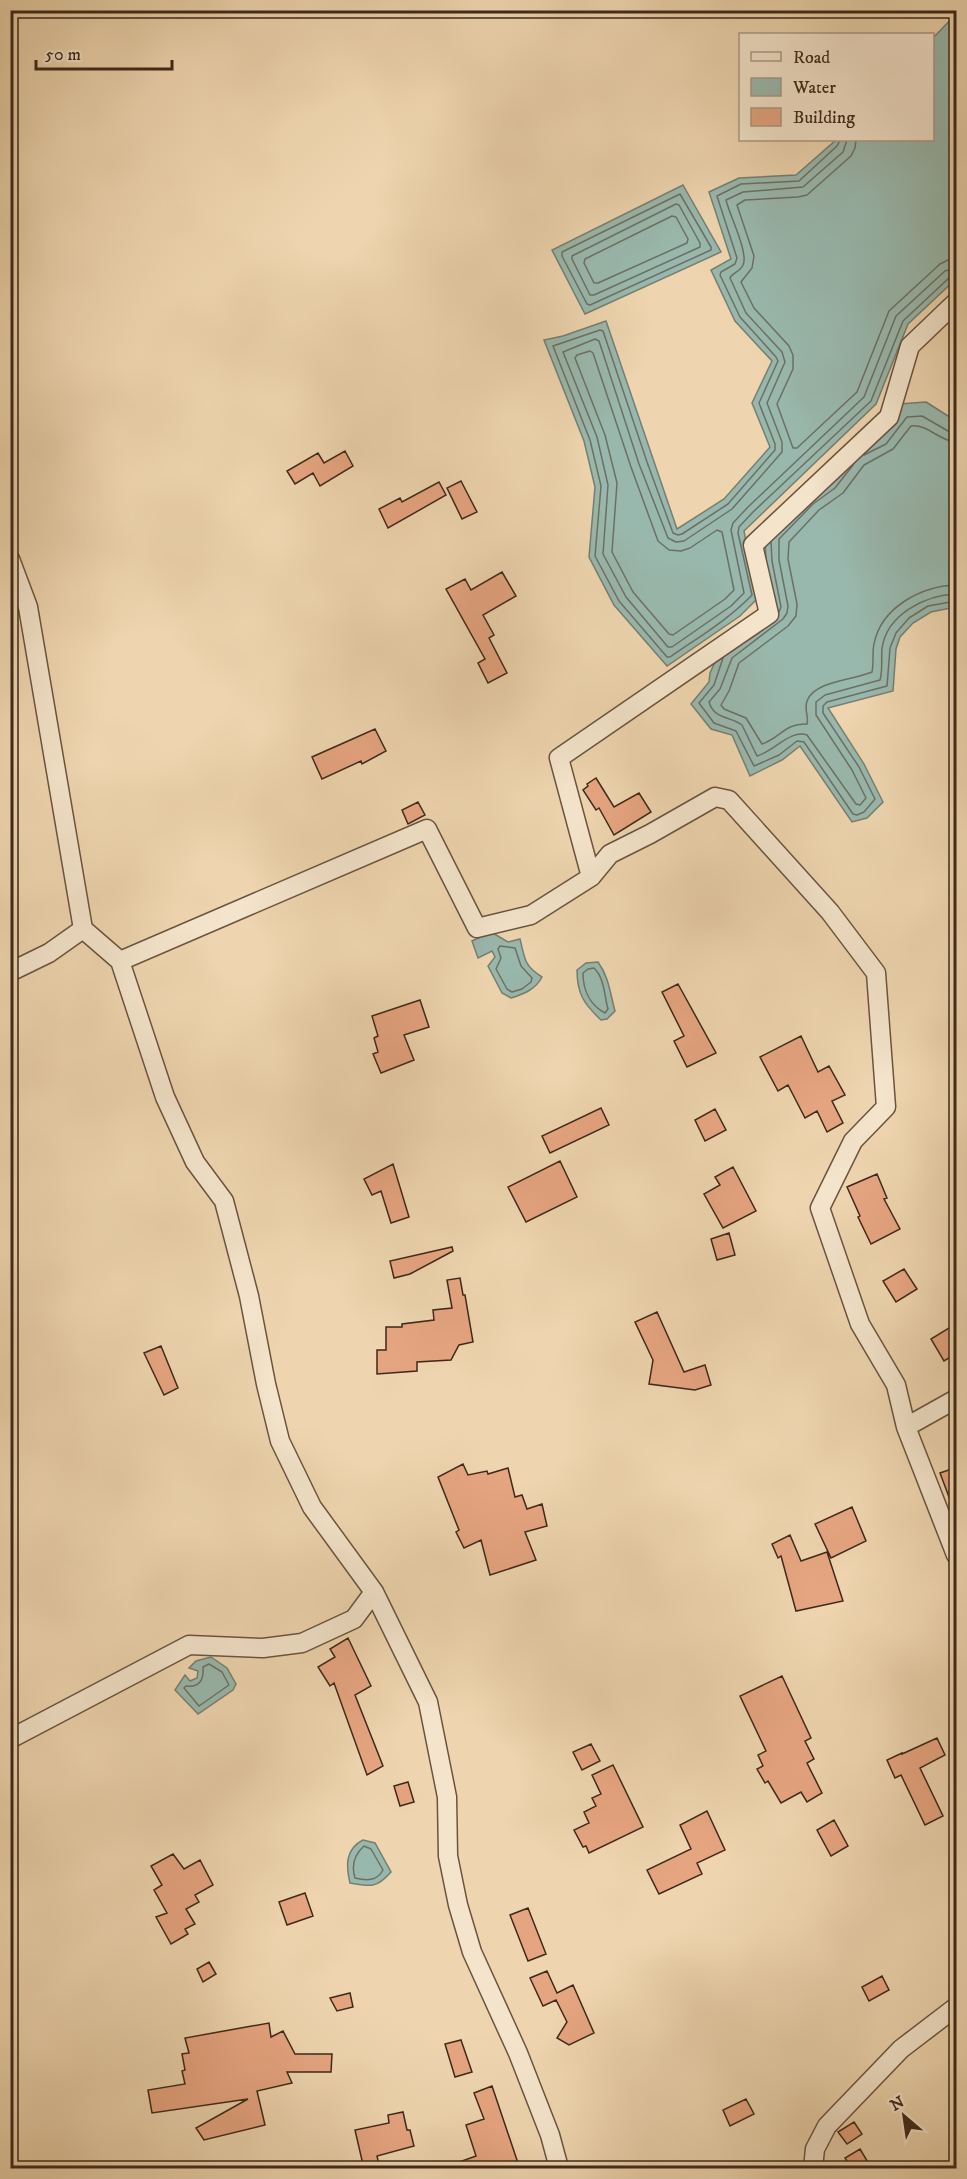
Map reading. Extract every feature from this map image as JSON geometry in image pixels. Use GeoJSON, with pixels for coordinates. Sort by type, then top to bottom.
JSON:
{"type":"FeatureCollection","features":[{"type":"Feature","properties":{"kind":"street"},"geometry":{"type":"LineString","coordinates":[[591,877],[559,758],[770,614],[753,545],[889,417],[910,346],[957,302]]}},
{"type":"Feature","properties":{"kind":"street"},"geometry":{"type":"LineString","coordinates":[[10,559],[28,607],[83,929],[120,961],[165,1097],[195,1161],[224,1201],[249,1296],[280,1441],[312,1507],[374,1592],[428,1702],[447,1797],[448,1856],[458,1905],[472,1952],[519,2053],[550,2135],[559,2169]]}},
{"type":"Feature","properties":{"kind":"street"},"geometry":{"type":"LineString","coordinates":[[120,961],[427,829],[477,928],[531,915],[591,877],[610,854],[715,797],[729,800],[830,912],[876,973],[886,1107],[853,1141],[820,1208],[860,1324],[896,1385],[906,1427],[957,1555]]}},
{"type":"Feature","properties":{"kind":"street"},"geometry":{"type":"LineString","coordinates":[[10,972],[49,953],[83,929]]}},
{"type":"Feature","properties":{"kind":"street"},"geometry":{"type":"LineString","coordinates":[[906,1427],[957,1399]]}},
{"type":"Feature","properties":{"kind":"street"},"geometry":{"type":"LineString","coordinates":[[10,1739],[189,1645],[263,1648],[302,1643],[354,1619],[374,1592]]}},
{"type":"Feature","properties":{"kind":"street"},"geometry":{"type":"LineString","coordinates":[[813,2169],[815,2149],[827,2126],[901,2049],[957,2007]]}},
{"type":"Feature","properties":{"kind":"water"},"geometry":{"type":"Polygon","coordinates":[[[956,14],[956,279],[908,324],[876,404],[744,531],[751,567],[760,596],[740,616],[667,666],[614,605],[589,557],[595,487],[584,441],[544,340],[606,321],[677,529],[724,499],[770,447],[752,403],[772,361],[735,321],[711,270],[731,259],[709,192],[739,178],[796,175],[835,141],[934,141],[934,37],[956,14]]]}},
{"type":"Feature","properties":{"kind":"water"},"geometry":{"type":"Polygon","coordinates":[[[683,185],[721,252],[585,314],[552,250],[683,185]]]}},
{"type":"Feature","properties":{"kind":"water"},"geometry":{"type":"Polygon","coordinates":[[[926,402],[956,421],[956,607],[931,612],[913,623],[900,637],[896,649],[893,691],[828,708],[864,764],[883,802],[867,818],[852,822],[800,746],[782,760],[750,776],[732,735],[711,729],[691,704],[709,682],[710,673],[721,649],[775,608],[766,561],[765,535],[899,404],[926,402]]]}},
{"type":"Feature","properties":{"kind":"water"},"geometry":{"type":"Polygon","coordinates":[[[491,932],[508,942],[520,939],[528,965],[542,977],[533,988],[511,998],[502,993],[488,966],[495,957],[492,951],[478,958],[472,941],[491,932]]]}},
{"type":"Feature","properties":{"kind":"water"},"geometry":{"type":"Polygon","coordinates":[[[598,962],[607,979],[615,1011],[607,1019],[601,1020],[583,998],[577,978],[577,970],[586,963],[598,962]]]}},
{"type":"Feature","properties":{"kind":"water"},"geometry":{"type":"Polygon","coordinates":[[[211,1657],[227,1668],[236,1684],[233,1690],[198,1714],[175,1690],[185,1675],[190,1681],[197,1678],[198,1671],[189,1668],[196,1661],[211,1657]]]}},
{"type":"Feature","properties":{"kind":"water"},"geometry":{"type":"Polygon","coordinates":[[[363,1840],[375,1843],[391,1872],[377,1884],[350,1883],[348,1858],[353,1848],[363,1840]]]}},
{"type":"Feature","properties":{"kind":"building"},"geometry":{"type":"Polygon","coordinates":[[[345,451],[353,466],[320,486],[313,473],[295,484],[287,471],[318,453],[324,463],[345,451]]]}},
{"type":"Feature","properties":{"kind":"building"},"geometry":{"type":"Polygon","coordinates":[[[461,481],[477,512],[462,519],[447,488],[461,481]]]}},
{"type":"Feature","properties":{"kind":"building"},"geometry":{"type":"Polygon","coordinates":[[[439,482],[446,495],[388,528],[379,509],[400,498],[402,502],[439,482]]]}},
{"type":"Feature","properties":{"kind":"building"},"geometry":{"type":"Polygon","coordinates":[[[502,572],[516,596],[483,615],[494,635],[489,638],[507,673],[488,683],[478,663],[485,659],[446,589],[465,579],[471,590],[502,572]]]}},
{"type":"Feature","properties":{"kind":"building"},"geometry":{"type":"Polygon","coordinates":[[[375,729],[386,751],[362,764],[361,761],[322,779],[312,757],[375,729]]]}},
{"type":"Feature","properties":{"kind":"building"},"geometry":{"type":"Polygon","coordinates":[[[596,778],[614,807],[639,793],[651,812],[614,835],[599,808],[596,810],[583,790],[596,778]]]}},
{"type":"Feature","properties":{"kind":"building"},"geometry":{"type":"Polygon","coordinates":[[[418,802],[425,815],[408,824],[402,810],[418,802]]]}},
{"type":"Feature","properties":{"kind":"building"},"geometry":{"type":"Polygon","coordinates":[[[678,984],[716,1053],[687,1067],[674,1041],[684,1036],[662,992],[678,984]]]}},
{"type":"Feature","properties":{"kind":"building"},"geometry":{"type":"Polygon","coordinates":[[[420,1000],[429,1027],[404,1035],[414,1060],[381,1073],[373,1054],[378,1052],[374,1038],[378,1036],[372,1016],[420,1000]]]}},
{"type":"Feature","properties":{"kind":"building"},"geometry":{"type":"Polygon","coordinates":[[[801,1036],[818,1072],[829,1066],[845,1095],[832,1101],[843,1123],[827,1132],[817,1111],[805,1118],[788,1085],[778,1091],[760,1057],[801,1036]]]}},
{"type":"Feature","properties":{"kind":"building"},"geometry":{"type":"Polygon","coordinates":[[[601,1108],[609,1125],[550,1153],[542,1136],[601,1108]]]}},
{"type":"Feature","properties":{"kind":"building"},"geometry":{"type":"Polygon","coordinates":[[[715,1109],[726,1130],[705,1141],[695,1120],[715,1109]]]}},
{"type":"Feature","properties":{"kind":"building"},"geometry":{"type":"Polygon","coordinates":[[[560,1161],[577,1197],[526,1222],[508,1187],[560,1161]]]}},
{"type":"Feature","properties":{"kind":"building"},"geometry":{"type":"Polygon","coordinates":[[[393,1164],[409,1217],[391,1223],[381,1191],[372,1195],[364,1179],[393,1164]]]}},
{"type":"Feature","properties":{"kind":"building"},"geometry":{"type":"Polygon","coordinates":[[[733,1167],[756,1211],[723,1228],[704,1194],[720,1185],[715,1177],[733,1167]]]}},
{"type":"Feature","properties":{"kind":"building"},"geometry":{"type":"Polygon","coordinates":[[[877,1174],[887,1198],[884,1199],[900,1229],[871,1244],[847,1187],[877,1174]]]}},
{"type":"Feature","properties":{"kind":"building"},"geometry":{"type":"Polygon","coordinates":[[[729,1233],[735,1255],[717,1260],[711,1239],[729,1233]]]}},
{"type":"Feature","properties":{"kind":"building"},"geometry":{"type":"Polygon","coordinates":[[[452,1247],[453,1251],[410,1274],[394,1278],[390,1261],[452,1247]]]}},
{"type":"Feature","properties":{"kind":"building"},"geometry":{"type":"Polygon","coordinates":[[[904,1269],[917,1289],[896,1302],[883,1281],[904,1269]]]}},
{"type":"Feature","properties":{"kind":"building"},"geometry":{"type":"Polygon","coordinates":[[[460,1278],[473,1342],[459,1345],[451,1360],[417,1362],[417,1371],[377,1374],[377,1350],[386,1350],[386,1327],[402,1327],[402,1324],[434,1320],[433,1310],[452,1308],[447,1280],[460,1278]]]}},
{"type":"Feature","properties":{"kind":"building"},"geometry":{"type":"Polygon","coordinates":[[[657,1312],[684,1372],[705,1365],[711,1385],[695,1390],[649,1384],[653,1360],[635,1322],[657,1312]]]}},
{"type":"Feature","properties":{"kind":"building"},"geometry":{"type":"Polygon","coordinates":[[[957,1323],[957,1353],[944,1361],[931,1339],[957,1323]]]}},
{"type":"Feature","properties":{"kind":"building"},"geometry":{"type":"Polygon","coordinates":[[[161,1346],[178,1388],[164,1395],[144,1353],[161,1346]]]}},
{"type":"Feature","properties":{"kind":"building"},"geometry":{"type":"Polygon","coordinates":[[[463,1464],[468,1475],[487,1471],[488,1474],[508,1468],[515,1497],[522,1495],[527,1509],[542,1504],[547,1526],[525,1532],[536,1560],[490,1575],[481,1540],[464,1548],[456,1532],[459,1530],[438,1477],[463,1464]]]}},
{"type":"Feature","properties":{"kind":"building"},"geometry":{"type":"Polygon","coordinates":[[[957,1467],[957,1513],[955,1513],[940,1473],[957,1467]]]}},
{"type":"Feature","properties":{"kind":"building"},"geometry":{"type":"Polygon","coordinates":[[[852,1507],[866,1541],[831,1558],[815,1524],[852,1507]]]}},
{"type":"Feature","properties":{"kind":"building"},"geometry":{"type":"Polygon","coordinates":[[[790,1535],[801,1561],[827,1552],[843,1601],[796,1611],[781,1556],[778,1558],[772,1544],[790,1535]]]}},
{"type":"Feature","properties":{"kind":"building"},"geometry":{"type":"Polygon","coordinates":[[[348,1638],[371,1686],[355,1695],[383,1766],[367,1775],[334,1683],[330,1686],[318,1667],[335,1657],[330,1649],[348,1638]]]}},
{"type":"Feature","properties":{"kind":"building"},"geometry":{"type":"Polygon","coordinates":[[[782,1676],[811,1738],[805,1741],[814,1759],[807,1763],[822,1793],[807,1802],[801,1792],[781,1803],[768,1781],[765,1783],[757,1769],[763,1766],[758,1755],[766,1751],[740,1696],[782,1676]]]}},
{"type":"Feature","properties":{"kind":"building"},"geometry":{"type":"Polygon","coordinates":[[[937,1738],[945,1755],[920,1768],[943,1816],[925,1825],[901,1775],[895,1778],[887,1760],[937,1738]]]}},
{"type":"Feature","properties":{"kind":"building"},"geometry":{"type":"Polygon","coordinates":[[[591,1744],[600,1761],[582,1770],[573,1752],[591,1744]]]}},
{"type":"Feature","properties":{"kind":"building"},"geometry":{"type":"Polygon","coordinates":[[[613,1765],[643,1827],[589,1853],[574,1830],[589,1823],[584,1812],[596,1806],[592,1798],[601,1794],[592,1775],[613,1765]]]}},
{"type":"Feature","properties":{"kind":"building"},"geometry":{"type":"Polygon","coordinates":[[[408,1782],[414,1802],[400,1806],[394,1786],[408,1782]]]}},
{"type":"Feature","properties":{"kind":"building"},"geometry":{"type":"Polygon","coordinates":[[[707,1811],[725,1850],[697,1863],[702,1874],[659,1894],[647,1870],[691,1849],[680,1825],[707,1811]]]}},
{"type":"Feature","properties":{"kind":"building"},"geometry":{"type":"Polygon","coordinates":[[[834,1820],[848,1846],[831,1856],[817,1830],[834,1820]]]}},
{"type":"Feature","properties":{"kind":"building"},"geometry":{"type":"Polygon","coordinates":[[[173,1854],[184,1869],[200,1860],[213,1885],[195,1895],[199,1902],[186,1909],[195,1924],[185,1929],[188,1934],[171,1944],[156,1917],[167,1913],[154,1890],[162,1885],[151,1866],[173,1854]]]}},
{"type":"Feature","properties":{"kind":"building"},"geometry":{"type":"Polygon","coordinates":[[[305,1893],[313,1916],[287,1925],[279,1902],[305,1893]]]}},
{"type":"Feature","properties":{"kind":"building"},"geometry":{"type":"Polygon","coordinates":[[[528,1908],[546,1954],[528,1961],[510,1915],[528,1908]]]}},
{"type":"Feature","properties":{"kind":"building"},"geometry":{"type":"Polygon","coordinates":[[[209,1962],[216,1974],[203,1982],[197,1969],[209,1962]]]}},
{"type":"Feature","properties":{"kind":"building"},"geometry":{"type":"Polygon","coordinates":[[[547,1971],[557,1993],[573,1985],[594,2033],[569,2045],[557,2038],[567,2022],[556,2000],[543,2006],[530,1978],[547,1971]]]}},
{"type":"Feature","properties":{"kind":"building"},"geometry":{"type":"Polygon","coordinates":[[[882,1976],[889,1990],[869,2001],[862,1987],[882,1976]]]}},
{"type":"Feature","properties":{"kind":"building"},"geometry":{"type":"Polygon","coordinates":[[[350,1993],[353,2007],[337,2011],[330,1998],[350,1993]]]}},
{"type":"Feature","properties":{"kind":"building"},"geometry":{"type":"Polygon","coordinates":[[[269,2023],[271,2037],[283,2031],[295,2054],[332,2054],[331,2072],[287,2072],[292,2083],[257,2091],[265,2125],[204,2140],[196,2128],[248,2099],[152,2113],[148,2090],[185,2084],[182,2054],[189,2053],[185,2038],[269,2023]]]}},
{"type":"Feature","properties":{"kind":"building"},"geometry":{"type":"Polygon","coordinates":[[[461,2040],[472,2072],[455,2077],[445,2044],[461,2040]]]}},
{"type":"Feature","properties":{"kind":"building"},"geometry":{"type":"Polygon","coordinates":[[[492,2086],[520,2169],[448,2169],[448,2166],[476,2156],[466,2125],[484,2119],[474,2093],[492,2086]]]}},
{"type":"Feature","properties":{"kind":"building"},"geometry":{"type":"Polygon","coordinates":[[[746,2099],[754,2114],[730,2126],[723,2110],[746,2099]]]}},
{"type":"Feature","properties":{"kind":"building"},"geometry":{"type":"Polygon","coordinates":[[[403,2112],[414,2146],[377,2156],[380,2169],[364,2169],[355,2130],[389,2123],[388,2115],[403,2112]]]}},
{"type":"Feature","properties":{"kind":"building"},"geometry":{"type":"Polygon","coordinates":[[[854,2122],[862,2134],[847,2144],[838,2132],[854,2122]]]}},
{"type":"Feature","properties":{"kind":"building"},"geometry":{"type":"Polygon","coordinates":[[[860,2149],[872,2169],[852,2169],[845,2158],[860,2149]]]}}]}
